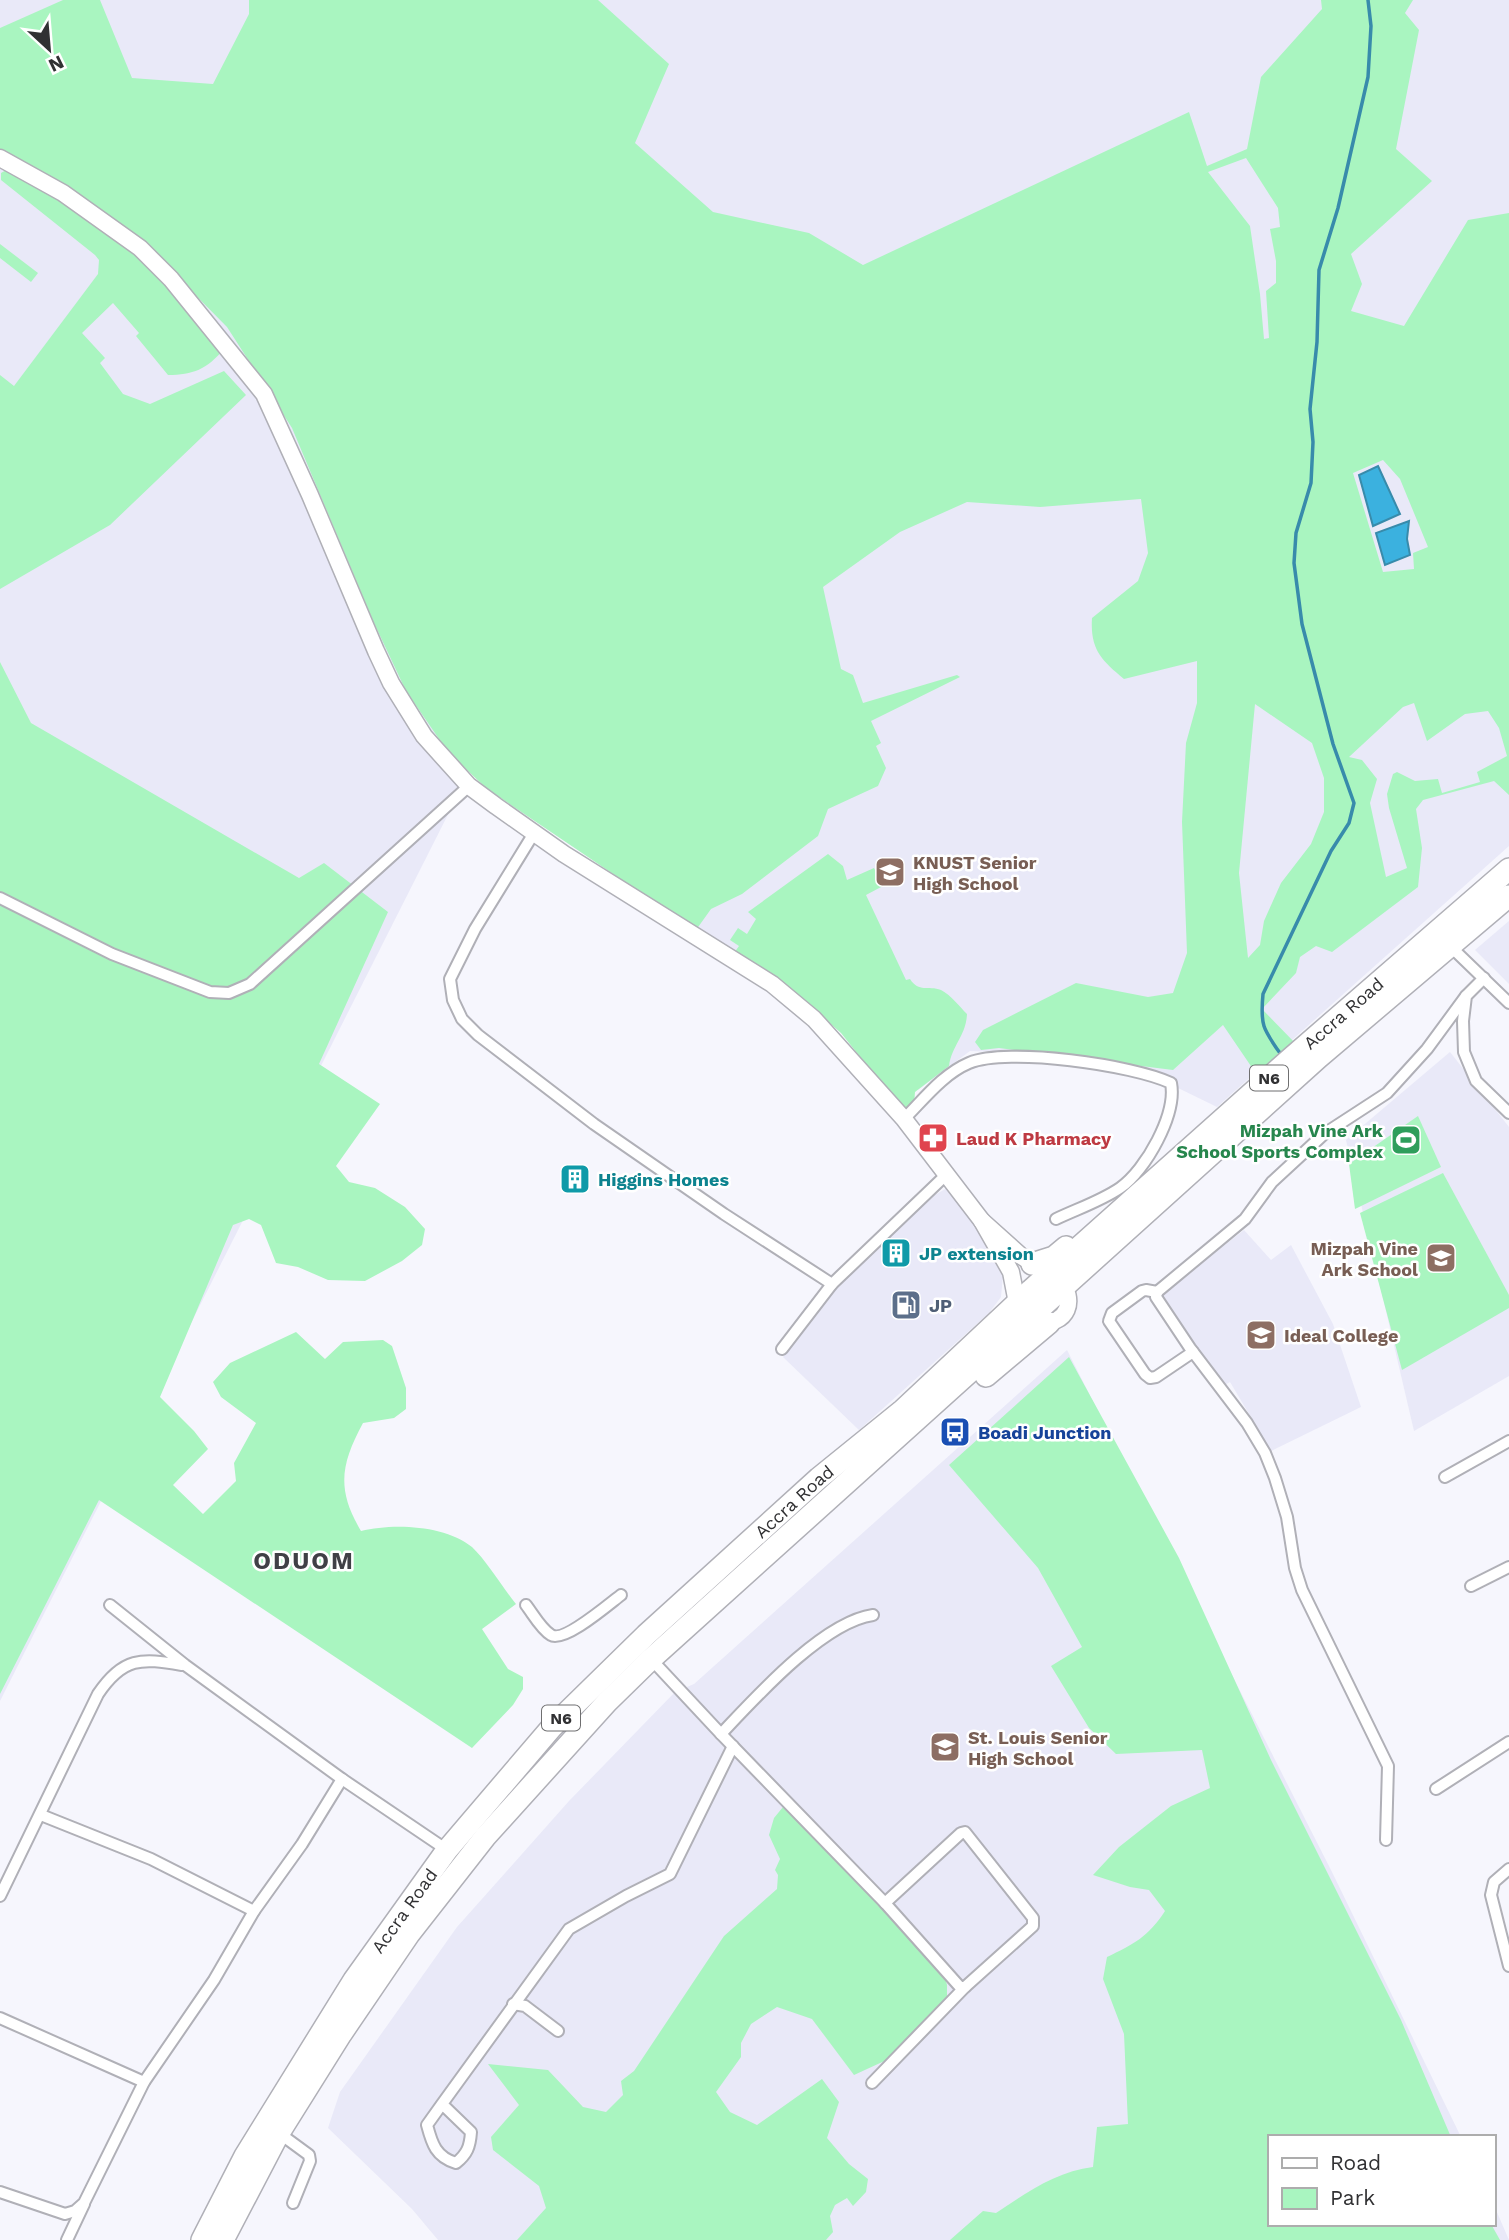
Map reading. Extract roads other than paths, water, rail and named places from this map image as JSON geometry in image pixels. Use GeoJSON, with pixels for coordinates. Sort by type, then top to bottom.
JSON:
{"type":"FeatureCollection","features":[{"type":"Feature","properties":{"kind":"highway","name":"Accra Road"},"geometry":{"type":"LineString","coordinates":[[223,2240],[279,2133],[341,2034],[434,1899],[607,1702],[651,1659],[1032,1315],[1049,1274],[1290,1059],[1509,869]]}},
{"type":"Feature","properties":{"kind":"highway","name":"Accra Road"},"geometry":{"type":"LineString","coordinates":[[1049,1274],[1319,1058],[1509,896]]}},
{"type":"Feature","properties":{"kind":"highway","name":"Accra Road"},"geometry":{"type":"LineString","coordinates":[[202,2240],[245,2157],[354,1980],[447,1850],[528,1754],[600,1679],[819,1478],[903,1410],[1032,1315]]}},
{"type":"Feature","properties":{"kind":"street"},"geometry":{"type":"LineString","coordinates":[[0,158],[63,193],[140,248],[172,279],[264,394],[391,682],[424,736],[469,786],[534,833],[772,984],[814,1019],[904,1119],[982,1221],[1032,1315]]}},
{"type":"Feature","properties":{"kind":"street"},"geometry":{"type":"LineString","coordinates":[[0,898],[112,954],[210,992],[229,993],[250,984],[469,786]]}},
{"type":"Feature","properties":{"kind":"street"},"geometry":{"type":"LineString","coordinates":[[534,833],[475,929],[450,979],[453,1000],[462,1019],[478,1035],[594,1124],[724,1214],[832,1284]]}},
{"type":"Feature","properties":{"kind":"street"},"geometry":{"type":"LineString","coordinates":[[1450,946],[1509,1003]]}},
{"type":"Feature","properties":{"kind":"street"},"geometry":{"type":"LineString","coordinates":[[1386,1840],[1388,1766],[1302,1590],[1275,1478],[1265,1453],[1247,1423],[1193,1352],[1156,1297],[1157,1292],[1245,1219],[1272,1182],[1324,1134],[1387,1093],[1427,1048],[1466,996],[1484,978]]}},
{"type":"Feature","properties":{"kind":"street"},"geometry":{"type":"LineString","coordinates":[[1466,996],[1463,1021],[1464,1052],[1476,1081],[1509,1114]]}},
{"type":"Feature","properties":{"kind":"street"},"geometry":{"type":"LineString","coordinates":[[904,1119],[945,1077],[983,1058],[1055,1059],[1139,1073],[1171,1083],[1173,1094],[1167,1121],[1139,1169],[1121,1187],[1056,1219]]}},
{"type":"Feature","properties":{"kind":"street"},"geometry":{"type":"LineString","coordinates":[[782,1349],[832,1284],[947,1174]]}},
{"type":"Feature","properties":{"kind":"street"},"geometry":{"type":"LineString","coordinates":[[982,1221],[1049,1274]]}},
{"type":"Feature","properties":{"kind":"street"},"geometry":{"type":"LineString","coordinates":[[1157,1292],[1142,1291],[1112,1313],[1109,1321],[1150,1378],[1156,1377],[1193,1352]]}},
{"type":"Feature","properties":{"kind":"street"},"geometry":{"type":"LineString","coordinates":[[1445,1477],[1509,1441]]}},
{"type":"Feature","properties":{"kind":"street"},"geometry":{"type":"LineString","coordinates":[[1471,1586],[1509,1567]]}},
{"type":"Feature","properties":{"kind":"street"},"geometry":{"type":"LineString","coordinates":[[526,1605],[551,1635],[559,1637],[621,1595]]}},
{"type":"Feature","properties":{"kind":"street"},"geometry":{"type":"LineString","coordinates":[[110,1605],[185,1665],[342,1779],[447,1850]]}},
{"type":"Feature","properties":{"kind":"street"},"geometry":{"type":"LineString","coordinates":[[721,1734],[755,1698],[808,1651],[845,1625],[873,1615]]}},
{"type":"Feature","properties":{"kind":"street"},"geometry":{"type":"LineString","coordinates":[[651,1659],[885,1903],[960,1987],[965,1987]]}},
{"type":"Feature","properties":{"kind":"street"},"geometry":{"type":"LineString","coordinates":[[0,1896],[98,1694],[108,1679],[128,1664],[138,1661],[185,1665]]}},
{"type":"Feature","properties":{"kind":"street"},"geometry":{"type":"LineString","coordinates":[[1436,1789],[1509,1742]]}},
{"type":"Feature","properties":{"kind":"street"},"geometry":{"type":"LineString","coordinates":[[442,2104],[471,2132],[471,2146],[466,2155],[456,2163],[443,2159],[432,2146],[427,2124],[569,1929],[626,1895],[670,1874],[733,1746]]}},
{"type":"Feature","properties":{"kind":"street"},"geometry":{"type":"LineString","coordinates":[[67,2240],[144,2082],[214,1980],[254,1911],[302,1844],[342,1779]]}},
{"type":"Feature","properties":{"kind":"street"},"geometry":{"type":"LineString","coordinates":[[41,1815],[150,1859],[254,1911]]}},
{"type":"Feature","properties":{"kind":"street"},"geometry":{"type":"LineString","coordinates":[[872,2083],[965,1987],[1033,1926],[1033,1918],[965,1832],[885,1903]]}},
{"type":"Feature","properties":{"kind":"street"},"geometry":{"type":"LineString","coordinates":[[1509,1869],[1494,1882],[1491,1895],[1509,1966]]}},
{"type":"Feature","properties":{"kind":"street"},"geometry":{"type":"LineString","coordinates":[[513,2004],[524,2006],[558,2031]]}},
{"type":"Feature","properties":{"kind":"street"},"geometry":{"type":"LineString","coordinates":[[0,2018],[144,2082]]}},
{"type":"Feature","properties":{"kind":"street"},"geometry":{"type":"LineString","coordinates":[[279,2133],[309,2155],[310,2161],[293,2203]]}},
{"type":"Feature","properties":{"kind":"street"},"geometry":{"type":"LineString","coordinates":[[0,2192],[65,2214],[75,2211],[85,2203]]}},
{"type":"Feature","properties":{"kind":"water"},"geometry":{"type":"Polygon","coordinates":[[[1378,466],[1400,514],[1373,526],[1359,475],[1378,466]]]}},
{"type":"Feature","properties":{"kind":"water"},"geometry":{"type":"Polygon","coordinates":[[[1409,521],[1407,539],[1410,555],[1385,565],[1376,533],[1409,521]]]}},
{"type":"Feature","properties":{"kind":"waterway"},"geometry":{"type":"LineString","coordinates":[[1282,1056],[1264,1027],[1263,994],[1331,851],[1349,823],[1354,803],[1333,744],[1302,624],[1294,563],[1296,533],[1311,483],[1313,442],[1310,409],[1317,342],[1319,270],[1338,208],[1368,77],[1371,26],[1368,0]]}},
{"type":"Feature","properties":{"kind":"place","name":"KNUST Senior High School"},"geometry":{"type":"Point","coordinates":[890,872]}},
{"type":"Feature","properties":{"kind":"place","name":"Laud K Pharmacy"},"geometry":{"type":"Point","coordinates":[933,1138]}},
{"type":"Feature","properties":{"kind":"place","name":"Mizpah Vine Ark School Sports Complex"},"geometry":{"type":"Point","coordinates":[1406,1140]}},
{"type":"Feature","properties":{"kind":"place","name":"Higgins Homes"},"geometry":{"type":"Point","coordinates":[575,1179]}},
{"type":"Feature","properties":{"kind":"place","name":"JP extension"},"geometry":{"type":"Point","coordinates":[896,1253]}},
{"type":"Feature","properties":{"kind":"place","name":"Mizpah Vine Ark School"},"geometry":{"type":"Point","coordinates":[1441,1258]}},
{"type":"Feature","properties":{"kind":"place","name":"JP"},"geometry":{"type":"Point","coordinates":[906,1305]}},
{"type":"Feature","properties":{"kind":"place","name":"Ideal College"},"geometry":{"type":"Point","coordinates":[1261,1335]}},
{"type":"Feature","properties":{"kind":"place","name":"Boadi Junction"},"geometry":{"type":"Point","coordinates":[955,1432]}},
{"type":"Feature","properties":{"kind":"place","name":"St. Louis Senior High School"},"geometry":{"type":"Point","coordinates":[945,1747]}},
{"type":"Feature","properties":{"kind":"district","name":"ODUOM"},"geometry":{"type":"Point","coordinates":[304,1561]}}]}
